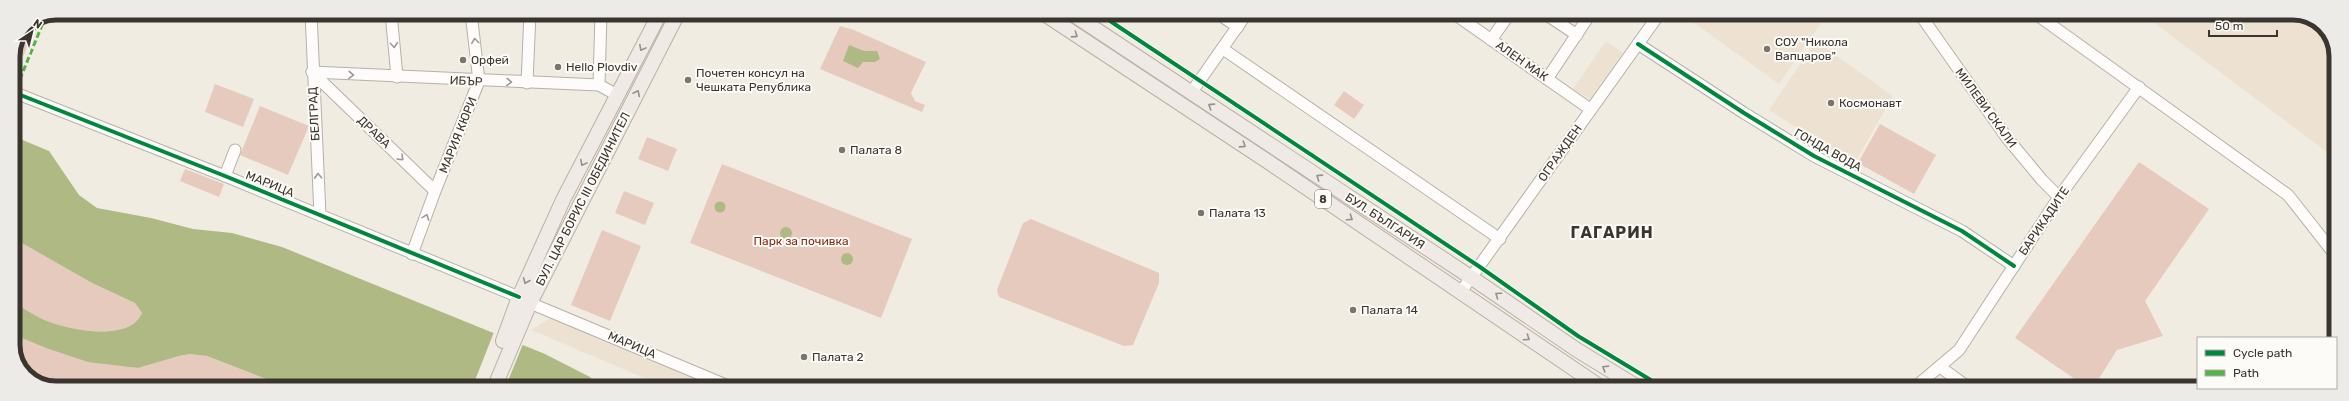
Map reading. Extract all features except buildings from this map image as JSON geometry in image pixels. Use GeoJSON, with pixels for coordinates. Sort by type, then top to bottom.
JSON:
{"type":"FeatureCollection","features":[{"type":"Feature","properties":{"kind":"main road","name":"БУЛ. ЦАР БОРИС III ОБЕДИНИТЕЛ"},"geometry":{"type":"LineString","coordinates":[[496,381],[514,327],[563,200],[656,20]]}},
{"type":"Feature","properties":{"kind":"main road","name":"БУЛ. ЦАР БОРИС III ОБЕДИНИТЕЛ"},"geometry":{"type":"LineString","coordinates":[[525,300],[674,20]]}},
{"type":"Feature","properties":{"kind":"main road","name":"8"},"geometry":{"type":"LineString","coordinates":[[1054,20],[1270,163],[1592,381]]}},
{"type":"Feature","properties":{"kind":"main road","name":"БУЛ. БЪЛГАРИЯ"},"geometry":{"type":"LineString","coordinates":[[1082,20],[1472,278],[1577,350],[1628,381]]}},
{"type":"Feature","properties":{"kind":"main road","name":"БУЛ. ЦАР БОРИС III ОБЕДИНИТЕЛ"},"geometry":{"type":"LineString","coordinates":[[487,381],[514,327]]}},
{"type":"Feature","properties":{"kind":"street","name":"БЕЛГРАД"},"geometry":{"type":"LineString","coordinates":[[311,20],[312,72],[320,215]]}},
{"type":"Feature","properties":{"kind":"street"},"geometry":{"type":"LineString","coordinates":[[392,20],[397,77]]}},
{"type":"Feature","properties":{"kind":"street","name":"МАРИЯ КЮРИ"},"geometry":{"type":"LineString","coordinates":[[412,254],[435,191],[480,81],[472,20]]}},
{"type":"Feature","properties":{"kind":"street"},"geometry":{"type":"LineString","coordinates":[[527,83],[530,20]]}},
{"type":"Feature","properties":{"kind":"street"},"geometry":{"type":"LineString","coordinates":[[599,85],[601,20]]}},
{"type":"Feature","properties":{"kind":"street"},"geometry":{"type":"LineString","coordinates":[[1228,20],[1238,27]]}},
{"type":"Feature","properties":{"kind":"street"},"geometry":{"type":"LineString","coordinates":[[1191,93],[1242,20]]}},
{"type":"Feature","properties":{"kind":"street","name":"АЛЕН МАК"},"geometry":{"type":"LineString","coordinates":[[1463,20],[1590,109]]}},
{"type":"Feature","properties":{"kind":"street"},"geometry":{"type":"LineString","coordinates":[[1491,40],[1505,20]]}},
{"type":"Feature","properties":{"kind":"street"},"geometry":{"type":"LineString","coordinates":[[1554,20],[1577,35]]}},
{"type":"Feature","properties":{"kind":"street"},"geometry":{"type":"LineString","coordinates":[[1547,79],[1587,20]]}},
{"type":"Feature","properties":{"kind":"street","name":"ОГРАЖДЕН"},"geometry":{"type":"LineString","coordinates":[[1460,293],[1655,20]]}},
{"type":"Feature","properties":{"kind":"street","name":"МИЛЕВИ СКАЛИ"},"geometry":{"type":"LineString","coordinates":[[1924,20],[2007,138],[2042,180],[2059,197]]}},
{"type":"Feature","properties":{"kind":"street"},"geometry":{"type":"LineString","coordinates":[[2043,20],[2055,30],[2139,87],[2288,194],[2329,247]]}},
{"type":"Feature","properties":{"kind":"street","name":"ГОНДА ВОДА"},"geometry":{"type":"LineString","coordinates":[[1638,44],[1744,113],[1814,156],[1962,231],[2014,266]]}},
{"type":"Feature","properties":{"kind":"street"},"geometry":{"type":"LineString","coordinates":[[1223,48],[1500,239]]}},
{"type":"Feature","properties":{"kind":"street","name":"ИБЪР"},"geometry":{"type":"LineString","coordinates":[[312,72],[480,81],[599,85],[617,95]]}},
{"type":"Feature","properties":{"kind":"street","name":"ДРАВА"},"geometry":{"type":"LineString","coordinates":[[312,72],[435,191]]}},
{"type":"Feature","properties":{"kind":"street","name":"БАРИКАДИТЕ"},"geometry":{"type":"LineString","coordinates":[[1923,381],[1959,350],[2059,197],[2139,87]]}},
{"type":"Feature","properties":{"kind":"street","name":"МАРИЦА"},"geometry":{"type":"LineString","coordinates":[[20,95],[320,215],[716,381]]}},
{"type":"Feature","properties":{"kind":"street"},"geometry":{"type":"LineString","coordinates":[[225,176],[235,150]]}},
{"type":"Feature","properties":{"kind":"street"},"geometry":{"type":"LineString","coordinates":[[1940,367],[1959,381]]}},
{"type":"Feature","properties":{"kind":"shaded area","name":"СОУ \"Никола Вапцаров\""},"geometry":{"type":"Polygon","coordinates":[[[1690,20],[1823,20],[1779,84],[1690,20]]]}},
{"type":"Feature","properties":{"kind":"shaded area"},"geometry":{"type":"Polygon","coordinates":[[[2150,20],[2298,20],[2315,27],[2324,38],[2329,54],[2329,154],[2150,20]]]}},
{"type":"Feature","properties":{"kind":"shaded area"},"geometry":{"type":"Polygon","coordinates":[[[1606,41],[1623,53],[1591,100],[1573,89],[1606,41]]]}},
{"type":"Feature","properties":{"kind":"shaded area","name":"Космонавт"},"geometry":{"type":"Polygon","coordinates":[[[1816,41],[1893,96],[1854,164],[1769,110],[1816,41]]]}},
{"type":"Feature","properties":{"kind":"shaded area"},"geometry":{"type":"Polygon","coordinates":[[[849,45],[864,51],[877,51],[880,59],[875,62],[863,62],[858,68],[843,61],[849,45]]]}},
{"type":"Feature","properties":{"kind":"shaded area"},"geometry":{"type":"Polygon","coordinates":[[[20,139],[49,151],[79,195],[97,208],[151,218],[193,229],[232,233],[282,247],[545,354],[590,377],[594,381],[271,381],[207,356],[190,354],[138,368],[88,362],[46,348],[20,337],[20,306],[50,322],[79,329],[110,331],[124,328],[135,323],[142,313],[135,303],[92,283],[20,242],[20,139]]]}},
{"type":"Feature","properties":{"kind":"shaded area"},"geometry":{"type":"Polygon","coordinates":[[[720,201],[724,203],[726,207],[724,211],[720,213],[716,211],[714,207],[716,203],[720,201]]]}},
{"type":"Feature","properties":{"kind":"shaded area"},"geometry":{"type":"Polygon","coordinates":[[[786,227],[790,229],[792,233],[790,237],[786,239],[782,237],[780,233],[782,229],[786,227]]]}},
{"type":"Feature","properties":{"kind":"shaded area"},"geometry":{"type":"Polygon","coordinates":[[[847,253],[851,255],[853,259],[851,263],[847,265],[843,263],[841,259],[843,255],[847,253]]]}},
{"type":"Feature","properties":{"kind":"shaded area"},"geometry":{"type":"Polygon","coordinates":[[[554,306],[614,333],[730,381],[651,381],[531,330],[549,319],[554,306]]]}},
{"type":"Feature","properties":{"kind":"green space"},"geometry":{"type":"Polygon","coordinates":[[[840,26],[854,30],[926,62],[911,93],[915,101],[925,105],[922,112],[820,69],[840,26]]]}},
{"type":"Feature","properties":{"kind":"green space"},"geometry":{"type":"Polygon","coordinates":[[[34,28],[20,65],[23,42],[26,36],[34,28]]]}},
{"type":"Feature","properties":{"kind":"green space"},"geometry":{"type":"Polygon","coordinates":[[[215,84],[254,99],[243,127],[205,112],[215,84]]]}},
{"type":"Feature","properties":{"kind":"green space"},"geometry":{"type":"Polygon","coordinates":[[[1344,91],[1364,105],[1354,119],[1334,105],[1344,91]]]}},
{"type":"Feature","properties":{"kind":"green space"},"geometry":{"type":"Polygon","coordinates":[[[260,106],[309,126],[288,175],[240,155],[260,106]]]}},
{"type":"Feature","properties":{"kind":"green space"},"geometry":{"type":"Polygon","coordinates":[[[1880,124],[1936,155],[1914,194],[1858,163],[1880,124]]]}},
{"type":"Feature","properties":{"kind":"green space"},"geometry":{"type":"Polygon","coordinates":[[[647,137],[677,149],[668,171],[638,159],[647,137]]]}},
{"type":"Feature","properties":{"kind":"green space"},"geometry":{"type":"Polygon","coordinates":[[[2139,162],[2209,209],[2145,301],[2163,336],[2117,350],[2097,381],[2078,381],[2015,338],[2139,162]]]}},
{"type":"Feature","properties":{"kind":"green space","name":"Парк за почивка"},"geometry":{"type":"Polygon","coordinates":[[[722,164],[912,239],[881,318],[690,243],[722,164]]]}},
{"type":"Feature","properties":{"kind":"green space"},"geometry":{"type":"Polygon","coordinates":[[[185,169],[224,184],[219,197],[180,181],[185,169]]]}},
{"type":"Feature","properties":{"kind":"green space"},"geometry":{"type":"Polygon","coordinates":[[[624,191],[654,203],[645,225],[615,213],[624,191]]]}},
{"type":"Feature","properties":{"kind":"green space"},"geometry":{"type":"Polygon","coordinates":[[[1031,219],[1159,273],[1159,283],[1133,345],[1124,346],[999,297],[997,290],[1023,223],[1031,219]]]}},
{"type":"Feature","properties":{"kind":"green space"},"geometry":{"type":"Polygon","coordinates":[[[602,230],[641,246],[610,321],[571,305],[602,230]]]}},
{"type":"Feature","properties":{"kind":"green space"},"geometry":{"type":"Polygon","coordinates":[[[20,242],[92,283],[135,303],[142,313],[135,323],[124,328],[110,331],[94,331],[63,326],[36,316],[20,306],[20,242]]]}},
{"type":"Feature","properties":{"kind":"green space"},"geometry":{"type":"Polygon","coordinates":[[[20,336],[117,365],[138,368],[190,354],[207,356],[271,381],[51,381],[36,375],[26,365],[21,352],[20,336]]]}},
{"type":"Feature","properties":{"kind":"pier"},"geometry":{"type":"Polygon","coordinates":[[[494,332],[523,344],[508,381],[475,381],[494,332]]]}},
{"type":"Feature","properties":{"kind":"marked path"},"geometry":{"type":"LineString","coordinates":[[20,79],[43,23]]}},
{"type":"Feature","properties":{"kind":"cycle path"},"geometry":{"type":"LineString","coordinates":[[1109,20],[1480,267],[1578,336],[1652,381]]}},
{"type":"Feature","properties":{"kind":"cycle path"},"geometry":{"type":"LineString","coordinates":[[1638,44],[1744,113],[1814,156],[1962,231],[2014,266]]}},
{"type":"Feature","properties":{"kind":"cycle path"},"geometry":{"type":"LineString","coordinates":[[20,95],[225,176],[519,297]]}},
{"type":"Feature","properties":{"kind":"place","name":"СОУ \"Никола Вапцаров\""},"geometry":{"type":"Point","coordinates":[1767,49]}},
{"type":"Feature","properties":{"kind":"place","name":"Орфей"},"geometry":{"type":"Point","coordinates":[463,60]}},
{"type":"Feature","properties":{"kind":"place","name":"Hello Plovdiv"},"geometry":{"type":"Point","coordinates":[558,67]}},
{"type":"Feature","properties":{"kind":"place","name":"Почетен консул на Чешката Република"},"geometry":{"type":"Point","coordinates":[688,80]}},
{"type":"Feature","properties":{"kind":"place","name":"Космонавт"},"geometry":{"type":"Point","coordinates":[1831,103]}},
{"type":"Feature","properties":{"kind":"place","name":"Палата 8"},"geometry":{"type":"Point","coordinates":[842,150]}},
{"type":"Feature","properties":{"kind":"place","name":"Палата 13"},"geometry":{"type":"Point","coordinates":[1201,213]}},
{"type":"Feature","properties":{"kind":"place","name":"Палата 14"},"geometry":{"type":"Point","coordinates":[1353,310]}},
{"type":"Feature","properties":{"kind":"place","name":"Палата 2"},"geometry":{"type":"Point","coordinates":[804,357]}},
{"type":"Feature","properties":{"kind":"district","name":"ГАГАРИН"},"geometry":{"type":"Point","coordinates":[1612,232]}}]}
